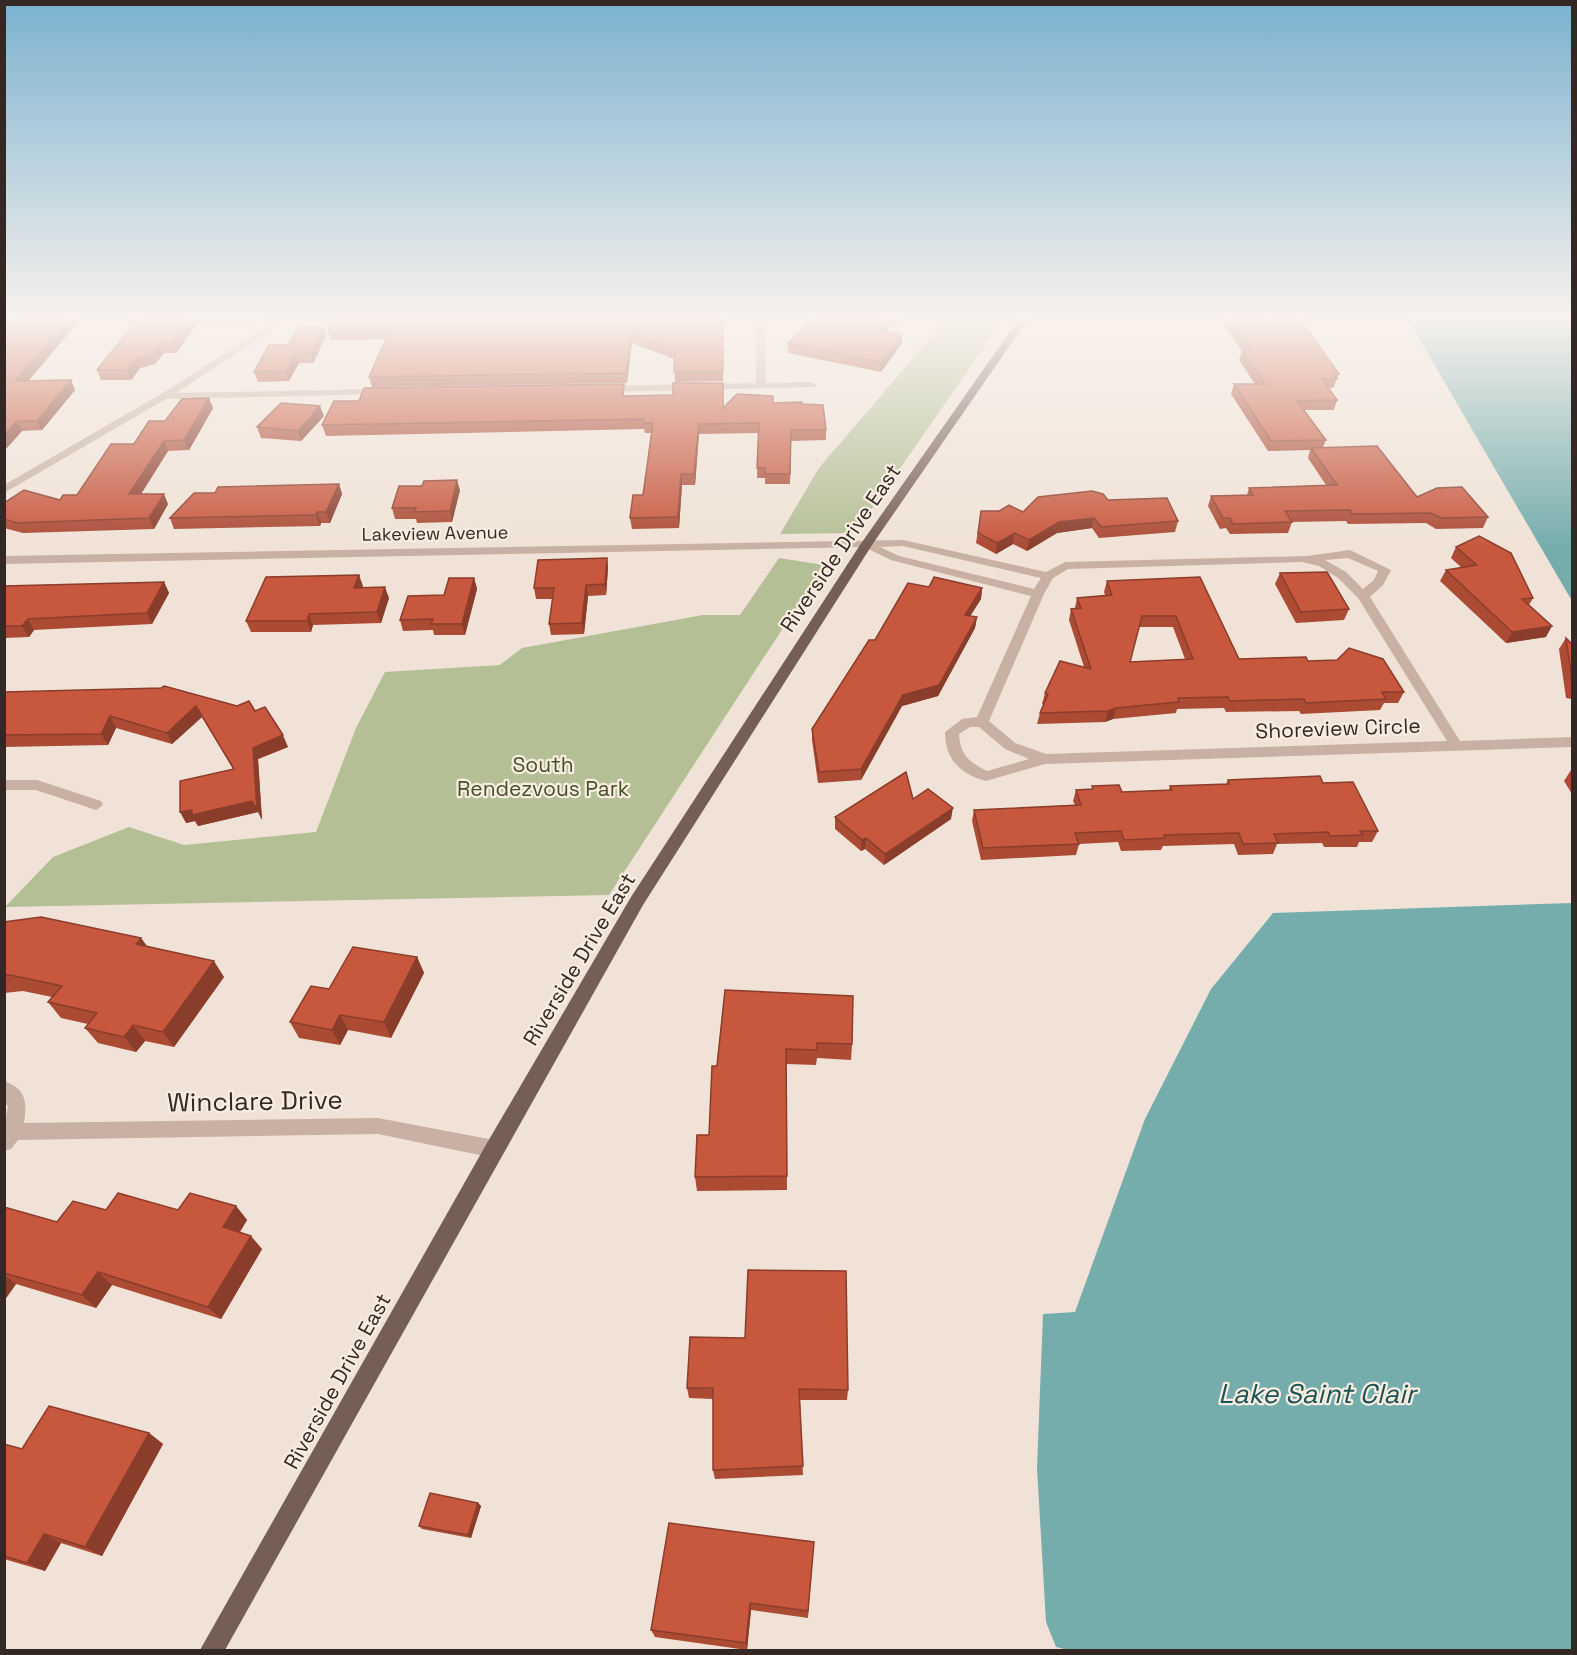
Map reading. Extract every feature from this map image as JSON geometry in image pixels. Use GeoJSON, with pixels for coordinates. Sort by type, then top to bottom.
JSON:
{"type":"FeatureCollection","features":[{"type":"Feature","properties":{"kind":"main road","name":"Riverside Drive East"},"geometry":{"type":"LineString","coordinates":[[212,1650],[494,1149],[637,902],[866,545],[972,393]]}},
{"type":"Feature","properties":{"kind":"street"},"geometry":{"type":"LineString","coordinates":[[4,490],[168,393]]}},
{"type":"Feature","properties":{"kind":"street"},"geometry":{"type":"LineString","coordinates":[[164,396],[322,393]]}},
{"type":"Feature","properties":{"kind":"street"},"geometry":{"type":"LineString","coordinates":[[866,545],[903,543],[1048,576],[982,722]]}},
{"type":"Feature","properties":{"kind":"street","name":"Lakeview Avenue"},"geometry":{"type":"LineString","coordinates":[[4,560],[768,544],[866,545]]}},
{"type":"Feature","properties":{"kind":"street"},"geometry":{"type":"LineString","coordinates":[[866,545],[895,558],[1038,594]]}},
{"type":"Feature","properties":{"kind":"street","name":"Shoreview Circle"},"geometry":{"type":"LineString","coordinates":[[1048,576],[1065,566],[1302,558],[1350,554],[1385,570],[1379,582],[1364,596]]}},
{"type":"Feature","properties":{"kind":"street","name":"Shoreview Circle"},"geometry":{"type":"LineString","coordinates":[[1045,759],[1010,746],[982,722],[967,722],[952,732],[951,748],[962,765],[986,776],[1045,759],[1456,745],[1364,596],[1342,575],[1323,563],[1302,558]]}},
{"type":"Feature","properties":{"kind":"street"},"geometry":{"type":"LineString","coordinates":[[1456,745],[1572,742]]}},
{"type":"Feature","properties":{"kind":"street"},"geometry":{"type":"LineString","coordinates":[[4,785],[38,784],[96,805]]}},
{"type":"Feature","properties":{"kind":"street","name":"Winclare Drive"},"geometry":{"type":"LineString","coordinates":[[4,1089],[18,1103],[9,1137],[378,1126],[494,1149]]}},
{"type":"Feature","properties":{"kind":"green space"},"geometry":{"type":"Polygon","coordinates":[[[883,393],[952,393],[855,533],[780,534],[819,468],[883,393]]]}},
{"type":"Feature","properties":{"kind":"green space","name":"South Rendezvous Park"},"geometry":{"type":"Polygon","coordinates":[[[779,558],[824,565],[609,895],[5,907],[53,857],[129,827],[184,845],[316,832],[356,728],[385,672],[500,665],[522,648],[703,615],[740,615],[779,558]]]}},
{"type":"Feature","properties":{"kind":"water"},"geometry":{"type":"Polygon","coordinates":[[[1451,393],[1572,393],[1572,601],[1451,393]]]}},
{"type":"Feature","properties":{"kind":"water","name":"Lake Saint Clair"},"geometry":{"type":"Polygon","coordinates":[[[1572,903],[1572,1650],[1068,1650],[1056,1647],[1046,1622],[1037,1468],[1043,1314],[1075,1312],[1145,1119],[1211,989],[1273,913],[1572,903]]]}},
{"type":"Feature","properties":{"kind":"building"},"geometry":{"type":"Polygon","coordinates":[[[4,393],[60,393],[37,421],[17,421],[4,435],[4,393]]]}},
{"type":"Feature","properties":{"kind":"building"},"geometry":{"type":"Polygon","coordinates":[[[362,393],[723,393],[723,408],[737,394],[773,396],[773,403],[802,402],[802,404],[823,405],[826,430],[791,430],[790,474],[765,474],[765,468],[757,468],[759,423],[699,424],[694,474],[681,474],[678,517],[630,518],[633,495],[643,495],[653,423],[644,423],[644,419],[322,425],[334,401],[359,401],[362,393]]]}},
{"type":"Feature","properties":{"kind":"building"},"geometry":{"type":"Polygon","coordinates":[[[1240,393],[1332,393],[1337,400],[1297,401],[1326,440],[1271,441],[1240,393]]]}},
{"type":"Feature","properties":{"kind":"building"},"geometry":{"type":"Polygon","coordinates":[[[209,398],[184,440],[164,441],[129,494],[164,494],[149,518],[17,523],[4,519],[4,503],[24,490],[60,500],[63,495],[77,495],[111,444],[134,444],[149,421],[165,421],[182,399],[209,398]]]}},
{"type":"Feature","properties":{"kind":"building"},"geometry":{"type":"Polygon","coordinates":[[[281,403],[320,406],[298,431],[257,427],[281,403]]]}},
{"type":"Feature","properties":{"kind":"building"},"geometry":{"type":"Polygon","coordinates":[[[1377,446],[1417,497],[1437,488],[1462,487],[1488,517],[1441,518],[1431,513],[1352,514],[1350,510],[1285,511],[1292,522],[1233,524],[1230,518],[1223,518],[1211,496],[1253,495],[1249,488],[1337,485],[1311,448],[1377,446]]]}},
{"type":"Feature","properties":{"kind":"building"},"geometry":{"type":"Polygon","coordinates":[[[457,480],[450,511],[414,512],[416,508],[392,508],[399,486],[422,486],[424,481],[457,480]]]}},
{"type":"Feature","properties":{"kind":"building"},"geometry":{"type":"Polygon","coordinates":[[[339,484],[326,512],[317,512],[316,515],[170,518],[194,493],[215,493],[218,487],[339,484]]]}},
{"type":"Feature","properties":{"kind":"building"},"geometry":{"type":"Polygon","coordinates":[[[1092,491],[1103,494],[1108,500],[1167,498],[1178,521],[1101,527],[1094,518],[1059,522],[1029,540],[1015,533],[997,543],[978,533],[981,511],[999,511],[1009,505],[1023,512],[1038,497],[1092,491]]]}},
{"type":"Feature","properties":{"kind":"building"},"geometry":{"type":"Polygon","coordinates":[[[1479,536],[1511,553],[1533,598],[1522,599],[1552,626],[1512,632],[1446,570],[1477,565],[1456,547],[1479,536]]]}},
{"type":"Feature","properties":{"kind":"building"},"geometry":{"type":"Polygon","coordinates":[[[607,558],[605,584],[586,585],[582,623],[549,624],[554,588],[534,588],[538,560],[607,558]]]}},
{"type":"Feature","properties":{"kind":"building"},"geometry":{"type":"Polygon","coordinates":[[[1327,572],[1349,609],[1301,612],[1280,573],[1327,572]]]}},
{"type":"Feature","properties":{"kind":"building"},"geometry":{"type":"Polygon","coordinates":[[[359,575],[354,588],[385,587],[377,612],[309,614],[307,621],[246,621],[266,577],[359,575]]]}},
{"type":"Feature","properties":{"kind":"building"},"geometry":{"type":"Polygon","coordinates":[[[934,577],[982,588],[965,615],[977,617],[939,685],[903,695],[861,769],[819,772],[812,729],[869,640],[875,640],[908,583],[929,587],[934,577]]]}},
{"type":"Feature","properties":{"kind":"building"},"geometry":{"type":"Polygon","coordinates":[[[1200,577],[1239,659],[1306,657],[1308,661],[1337,660],[1349,648],[1383,659],[1404,692],[1382,692],[1386,699],[1306,703],[1304,699],[1230,701],[1228,697],[1178,698],[1179,702],[1116,708],[1108,711],[1040,713],[1048,694],[1045,693],[1060,661],[1091,669],[1071,609],[1081,608],[1077,598],[1112,595],[1107,581],[1200,577]],[[1142,616],[1130,662],[1193,659],[1176,616],[1142,616]]]}},
{"type":"Feature","properties":{"kind":"building"},"geometry":{"type":"Polygon","coordinates":[[[449,578],[474,578],[462,624],[431,624],[433,619],[400,620],[408,596],[444,595],[449,578]]]}},
{"type":"Feature","properties":{"kind":"building"},"geometry":{"type":"Polygon","coordinates":[[[164,582],[147,613],[28,619],[22,626],[4,626],[4,586],[164,582]]]}},
{"type":"Feature","properties":{"kind":"building"},"geometry":{"type":"Polygon","coordinates":[[[1566,638],[1572,644],[1572,680],[1566,638]]]}},
{"type":"Feature","properties":{"kind":"building"},"geometry":{"type":"Polygon","coordinates":[[[164,686],[237,706],[249,701],[255,711],[265,707],[283,735],[253,748],[257,809],[252,801],[192,815],[192,810],[180,812],[180,781],[234,769],[196,706],[167,733],[110,716],[101,734],[4,735],[4,692],[161,688],[164,686]]]}},
{"type":"Feature","properties":{"kind":"building"},"geometry":{"type":"Polygon","coordinates":[[[906,772],[913,799],[928,789],[953,808],[885,854],[866,838],[862,840],[835,817],[906,772]]]}},
{"type":"Feature","properties":{"kind":"building"},"geometry":{"type":"Polygon","coordinates":[[[1320,776],[1323,783],[1353,782],[1378,831],[1360,831],[1363,835],[1330,836],[1328,832],[1274,834],[1278,843],[1243,844],[1239,833],[1164,835],[1165,838],[1124,840],[1121,831],[1075,833],[1079,844],[983,848],[974,810],[1081,805],[1076,790],[1093,789],[1092,786],[1119,785],[1122,792],[1172,790],[1170,786],[1229,784],[1228,780],[1320,776]]]}},
{"type":"Feature","properties":{"kind":"building"},"geometry":{"type":"Polygon","coordinates":[[[41,917],[141,938],[136,944],[214,961],[163,1032],[133,1025],[124,1037],[85,1028],[97,1013],[48,1002],[62,986],[4,975],[4,922],[41,917]]]}},
{"type":"Feature","properties":{"kind":"building"},"geometry":{"type":"Polygon","coordinates":[[[353,947],[417,957],[384,1022],[340,1015],[332,1030],[290,1022],[311,986],[329,989],[353,947]]]}},
{"type":"Feature","properties":{"kind":"building"},"geometry":{"type":"Polygon","coordinates":[[[725,990],[853,996],[852,1044],[817,1043],[817,1050],[786,1049],[787,1176],[695,1177],[697,1135],[709,1135],[712,1066],[717,1066],[725,990]]]}},
{"type":"Feature","properties":{"kind":"building"},"geometry":{"type":"Polygon","coordinates":[[[118,1193],[178,1210],[190,1193],[236,1206],[223,1227],[251,1236],[208,1307],[98,1272],[82,1295],[4,1273],[4,1207],[57,1222],[73,1201],[106,1210],[118,1193]]]}},
{"type":"Feature","properties":{"kind":"building"},"geometry":{"type":"Polygon","coordinates":[[[748,1270],[846,1271],[848,1390],[799,1389],[803,1466],[713,1470],[713,1388],[687,1388],[690,1337],[745,1338],[748,1270]]]}},
{"type":"Feature","properties":{"kind":"building"},"geometry":{"type":"Polygon","coordinates":[[[49,1406],[149,1433],[85,1547],[44,1534],[27,1563],[4,1556],[4,1444],[22,1449],[49,1406]]]}},
{"type":"Feature","properties":{"kind":"building"},"geometry":{"type":"Polygon","coordinates":[[[430,1493],[478,1503],[468,1535],[419,1526],[430,1493]]]}},
{"type":"Feature","properties":{"kind":"building"},"geometry":{"type":"Polygon","coordinates":[[[669,1523],[814,1542],[808,1611],[750,1603],[746,1643],[651,1630],[669,1523]]]}}]}
